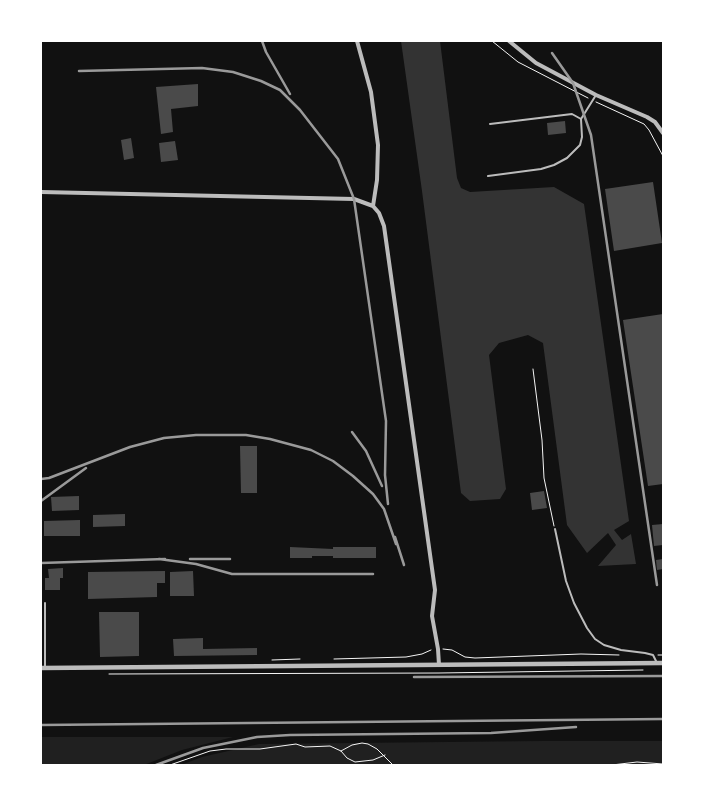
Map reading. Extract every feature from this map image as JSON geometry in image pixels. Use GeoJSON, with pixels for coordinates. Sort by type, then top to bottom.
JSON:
{"type":"FeatureCollection","features":[{"type":"Feature","properties":{"kind":"street"},"geometry":{"type":"LineString","coordinates":[[357,41],[371,92],[378,145],[377,180],[373,206]]}},
{"type":"Feature","properties":{"kind":"street"},"geometry":{"type":"LineString","coordinates":[[509,41],[536,62],[596,95],[648,117],[655,122],[663,133]]}},
{"type":"Feature","properties":{"kind":"street"},"geometry":{"type":"LineString","coordinates":[[41,192],[354,199],[373,206],[379,213],[384,226],[435,590],[432,616],[439,665]]}},
{"type":"Feature","properties":{"kind":"street"},"geometry":{"type":"LineString","coordinates":[[43,668],[660,663]]}},
{"type":"Feature","properties":{"kind":"lane"},"geometry":{"type":"LineString","coordinates":[[488,176],[541,169],[567,158],[580,145],[582,137],[581,118],[596,95]]}},
{"type":"Feature","properties":{"kind":"lane"},"geometry":{"type":"LineString","coordinates":[[490,124],[572,114],[581,118]]}},
{"type":"Feature","properties":{"kind":"lane"},"geometry":{"type":"LineString","coordinates":[[555,529],[566,581],[574,603],[595,639],[604,645],[621,650],[652,655],[660,663]]}},
{"type":"Feature","properties":{"kind":"lane"},"geometry":{"type":"LineString","coordinates":[[43,668],[45,603]]}},
{"type":"Feature","properties":{"kind":"path"},"geometry":{"type":"LineString","coordinates":[[492,41],[518,62],[644,124],[663,156]]}},
{"type":"Feature","properties":{"kind":"path"},"geometry":{"type":"LineString","coordinates":[[533,369],[542,440],[544,478],[555,529]]}},
{"type":"Feature","properties":{"kind":"path"},"geometry":{"type":"LineString","coordinates":[[447,649],[465,657],[475,658],[580,654],[626,655]]}},
{"type":"Feature","properties":{"kind":"path"},"geometry":{"type":"LineString","coordinates":[[652,655],[663,656]]}},
{"type":"Feature","properties":{"kind":"path"},"geometry":{"type":"LineString","coordinates":[[110,674],[439,674],[645,670]]}},
{"type":"Feature","properties":{"kind":"path"},"geometry":{"type":"LineString","coordinates":[[341,751],[352,745],[362,743],[377,749],[393,765]]}},
{"type":"Feature","properties":{"kind":"path"},"geometry":{"type":"LineString","coordinates":[[170,765],[210,752],[226,749],[260,749],[296,744],[305,747],[330,746],[341,751],[347,758],[355,762],[373,760],[384,755]]}},
{"type":"Feature","properties":{"kind":"path"},"geometry":{"type":"LineString","coordinates":[[612,765],[663,764]]}},
{"type":"Feature","properties":{"kind":"shaded area"},"geometry":{"type":"Polygon","coordinates":[[[401,41],[440,41],[457,178],[461,188],[470,192],[554,187],[584,204],[629,521],[614,530],[622,540],[631,534],[636,564],[598,566],[616,545],[608,533],[587,553],[567,525],[543,343],[528,335],[499,343],[489,355],[506,489],[500,499],[470,501],[461,493],[401,41]]]}},
{"type":"Feature","properties":{"kind":"shaded area"},"geometry":{"type":"Polygon","coordinates":[[[41,737],[233,737],[182,750],[144,765],[41,765],[41,737]]]}},
{"type":"Feature","properties":{"kind":"shaded area"},"geometry":{"type":"Polygon","coordinates":[[[663,741],[663,765],[181,765],[202,757],[259,744],[663,741]]]}},
{"type":"Feature","properties":{"kind":"building"},"geometry":{"type":"Polygon","coordinates":[[[198,84],[198,106],[171,109],[173,132],[161,134],[156,87],[198,84]]]}},
{"type":"Feature","properties":{"kind":"building"},"geometry":{"type":"Polygon","coordinates":[[[565,121],[566,133],[548,135],[547,123],[565,121]]]}},
{"type":"Feature","properties":{"kind":"building"},"geometry":{"type":"Polygon","coordinates":[[[131,138],[134,158],[124,160],[121,140],[131,138]]]}},
{"type":"Feature","properties":{"kind":"building"},"geometry":{"type":"Polygon","coordinates":[[[175,141],[178,160],[161,162],[159,143],[175,141]]]}},
{"type":"Feature","properties":{"kind":"building"},"geometry":{"type":"Polygon","coordinates":[[[653,182],[662,243],[614,251],[605,189],[653,182]]]}},
{"type":"Feature","properties":{"kind":"building"},"geometry":{"type":"Polygon","coordinates":[[[663,314],[663,484],[648,486],[623,320],[663,314]]]}},
{"type":"Feature","properties":{"kind":"building"},"geometry":{"type":"Polygon","coordinates":[[[240,446],[257,446],[257,493],[241,493],[240,446]]]}},
{"type":"Feature","properties":{"kind":"building"},"geometry":{"type":"Polygon","coordinates":[[[544,491],[547,508],[532,510],[530,493],[544,491]]]}},
{"type":"Feature","properties":{"kind":"building"},"geometry":{"type":"Polygon","coordinates":[[[79,496],[79,510],[52,511],[51,497],[79,496]]]}},
{"type":"Feature","properties":{"kind":"building"},"geometry":{"type":"Polygon","coordinates":[[[125,514],[125,526],[93,527],[93,515],[125,514]]]}},
{"type":"Feature","properties":{"kind":"building"},"geometry":{"type":"Polygon","coordinates":[[[80,520],[80,536],[44,536],[44,521],[80,520]]]}},
{"type":"Feature","properties":{"kind":"building"},"geometry":{"type":"Polygon","coordinates":[[[663,524],[663,545],[654,546],[652,525],[663,524]]]}},
{"type":"Feature","properties":{"kind":"building"},"geometry":{"type":"Polygon","coordinates":[[[290,547],[333,549],[333,547],[376,547],[376,558],[312,556],[312,558],[290,558],[290,547]]]}},
{"type":"Feature","properties":{"kind":"building"},"geometry":{"type":"Polygon","coordinates":[[[663,559],[663,569],[657,570],[656,560],[663,559]]]}},
{"type":"Feature","properties":{"kind":"building"},"geometry":{"type":"Polygon","coordinates":[[[63,568],[63,578],[60,578],[60,590],[45,590],[45,578],[49,578],[48,569],[63,568]]]}},
{"type":"Feature","properties":{"kind":"building"},"geometry":{"type":"Polygon","coordinates":[[[165,571],[165,583],[157,583],[157,597],[88,599],[88,572],[165,571]]]}},
{"type":"Feature","properties":{"kind":"building"},"geometry":{"type":"Polygon","coordinates":[[[193,571],[194,596],[170,596],[170,572],[193,571]]]}},
{"type":"Feature","properties":{"kind":"building"},"geometry":{"type":"Polygon","coordinates":[[[99,612],[139,612],[139,656],[100,657],[99,612]]]}},
{"type":"Feature","properties":{"kind":"building"},"geometry":{"type":"Polygon","coordinates":[[[203,638],[203,649],[257,648],[257,655],[174,656],[173,639],[203,638]]]}},
{"type":"Feature","properties":{"kind":"railway"},"geometry":{"type":"LineString","coordinates":[[262,41],[266,52],[290,94]]}},
{"type":"Feature","properties":{"kind":"railway"},"geometry":{"type":"LineString","coordinates":[[552,53],[573,83],[591,135],[657,585]]}},
{"type":"Feature","properties":{"kind":"railway"},"geometry":{"type":"LineString","coordinates":[[79,71],[202,68],[233,72],[261,81],[280,90],[300,110],[338,159],[354,199],[386,421],[385,475],[388,504]]}},
{"type":"Feature","properties":{"kind":"railway"},"geometry":{"type":"LineString","coordinates":[[352,432],[366,451],[382,486]]}},
{"type":"Feature","properties":{"kind":"railway"},"geometry":{"type":"LineString","coordinates":[[41,479],[49,478],[130,447],[164,438],[196,435],[246,435],[270,439],[311,450],[333,461],[353,476],[373,494],[384,509],[396,544]]}},
{"type":"Feature","properties":{"kind":"railway"},"geometry":{"type":"LineString","coordinates":[[41,501],[86,468]]}},
{"type":"Feature","properties":{"kind":"railway"},"geometry":{"type":"LineString","coordinates":[[395,537],[404,565]]}},
{"type":"Feature","properties":{"kind":"railway"},"geometry":{"type":"LineString","coordinates":[[159,559],[196,564],[232,574],[373,574]]}},
{"type":"Feature","properties":{"kind":"railway"},"geometry":{"type":"LineString","coordinates":[[41,563],[165,559]]}},
{"type":"Feature","properties":{"kind":"railway"},"geometry":{"type":"LineString","coordinates":[[190,559],[230,559]]}},
{"type":"Feature","properties":{"kind":"railway"},"geometry":{"type":"LineString","coordinates":[[414,677],[663,676]]}},
{"type":"Feature","properties":{"kind":"railway"},"geometry":{"type":"LineString","coordinates":[[41,725],[663,719]]}},
{"type":"Feature","properties":{"kind":"railway"},"geometry":{"type":"LineString","coordinates":[[156,765],[203,748],[257,737],[491,733],[576,727]]}}]}
